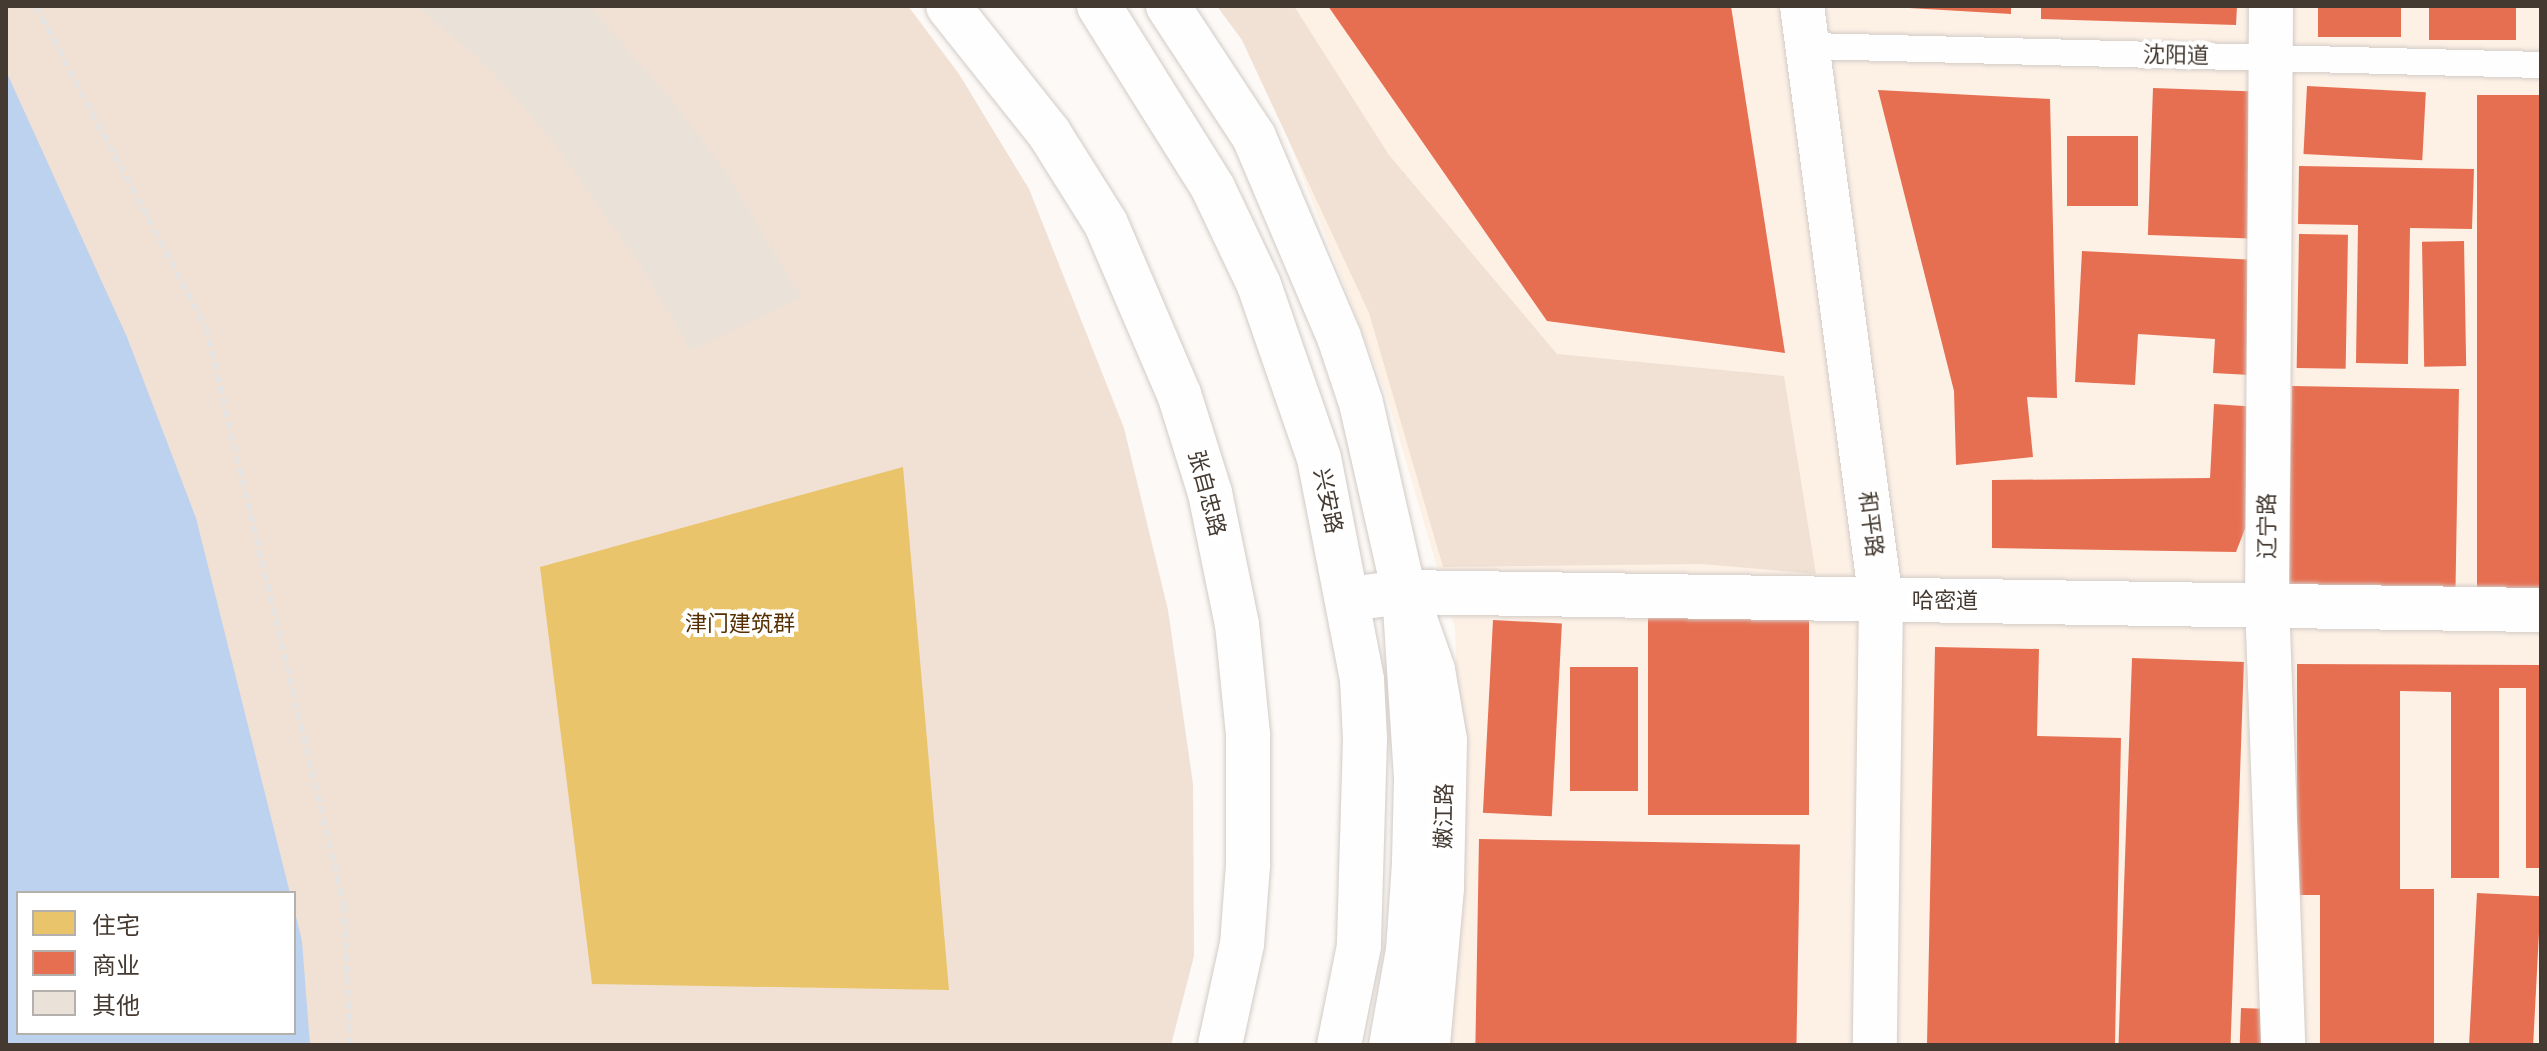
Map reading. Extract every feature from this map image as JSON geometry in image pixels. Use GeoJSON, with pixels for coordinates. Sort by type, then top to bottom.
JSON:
{"type":"FeatureCollection","features":[{"type":"Feature","properties":{"kind":"street","name":"张自忠路"},"geometry":{"type":"LineString","coordinates":[[948,6],[1049,133],[1106,224],[1179,394],[1210,493],[1237,624],[1248,735],[1248,865],[1242,944],[1220,1045]]}},
{"type":"Feature","properties":{"kind":"street","name":"兴安路"},"geometry":{"type":"LineString","coordinates":[[1099,6],[1165,104],[1259,285],[1319,458],[1349,599],[1362,680],[1366,792],[1359,946],[1339,1045]]}},
{"type":"Feature","properties":{"kind":"street"},"geometry":{"type":"LineString","coordinates":[[1168,6],[1254,137],[1327,308],[1361,403],[1404,592],[1416,779],[1414,863],[1408,950],[1391,1045]]}},
{"type":"Feature","properties":{"kind":"street","name":"辽宁路"},"geometry":{"type":"LineString","coordinates":[[2271,6],[2268,58],[2267,602],[2283,1045]]}},
{"type":"Feature","properties":{"kind":"street","name":"和平路"},"geometry":{"type":"LineString","coordinates":[[1806,26],[1881,601],[1875,1045]]}},
{"type":"Feature","properties":{"kind":"street","name":"哈密道"},"geometry":{"type":"LineString","coordinates":[[1349,599],[1404,592],[1881,601],[2267,602],[2541,610]]}},
{"type":"Feature","properties":{"kind":"street","name":"嫩江路"},"geometry":{"type":"LineString","coordinates":[[1404,592],[1433,670],[1445,740],[1442,888],[1428,1045]]}},
{"type":"Feature","properties":{"kind":"lane","name":"沈阳道"},"geometry":{"type":"LineString","coordinates":[[1806,26],[2268,58],[2541,65]]}},
{"type":"Feature","properties":{"kind":"path"},"geometry":{"type":"LineString","coordinates":[[36,6],[206,327],[344,905],[350,1045]]}},
{"type":"Feature","properties":{"kind":"shaded area"},"geometry":{"type":"Polygon","coordinates":[[[1217,6],[2541,6],[2541,1045],[1449,1045],[1460,796],[1455,628],[1387,397],[1288,138],[1242,40],[1217,6]]]}},
{"type":"Feature","properties":{"kind":"green space","name":"津门建筑群"},"geometry":{"type":"Polygon","coordinates":[[[6,6],[908,6],[959,74],[1029,189],[1124,428],[1168,610],[1193,784],[1194,956],[1171,1045],[6,1045],[6,6]]]}},
{"type":"Feature","properties":{"kind":"green space"},"geometry":{"type":"Polygon","coordinates":[[[1217,6],[1294,6],[1389,155],[1557,354],[1784,376],[1816,574],[1702,564],[1443,567],[1369,313],[1242,40],[1217,6]]]}},
{"type":"Feature","properties":{"kind":"water"},"geometry":{"type":"Polygon","coordinates":[[[6,71],[127,337],[196,518],[289,891],[16,891],[16,1035],[296,1035],[296,916],[302,941],[310,1045],[6,1045],[6,71]]]}},
{"type":"Feature","properties":{"kind":"building: 住宅"},"geometry":{"type":"Polygon","coordinates":[[[903,467],[949,990],[592,984],[540,567],[903,467]]]}},
{"type":"Feature","properties":{"kind":"building: 商业"},"geometry":{"type":"Polygon","coordinates":[[[1328,6],[1731,6],[1785,353],[1547,321],[1328,6]]]}},
{"type":"Feature","properties":{"kind":"building: 商业"},"geometry":{"type":"Polygon","coordinates":[[[2011,6],[2011,14],[1909,8],[2011,6]]]}},
{"type":"Feature","properties":{"kind":"building: 商业"},"geometry":{"type":"Polygon","coordinates":[[[2041,6],[2237,6],[2236,25],[2041,19],[2041,6]]]}},
{"type":"Feature","properties":{"kind":"building: 商业"},"geometry":{"type":"Polygon","coordinates":[[[2318,6],[2401,6],[2401,37],[2318,37],[2318,6]]]}},
{"type":"Feature","properties":{"kind":"building: 商业"},"geometry":{"type":"Polygon","coordinates":[[[2429,6],[2516,6],[2516,40],[2429,40],[2429,6]]]}},
{"type":"Feature","properties":{"kind":"building: 商业"},"geometry":{"type":"Polygon","coordinates":[[[2307,86],[2426,92],[2422,160],[2303,154],[2307,86]]]}},
{"type":"Feature","properties":{"kind":"building: 商业"},"geometry":{"type":"Polygon","coordinates":[[[2153,88],[2255,92],[2250,238],[2148,235],[2153,88]]]}},
{"type":"Feature","properties":{"kind":"building: 商业"},"geometry":{"type":"Polygon","coordinates":[[[1878,90],[2050,99],[2057,398],[2027,397],[2033,457],[1956,465],[1954,391],[1878,90]]]}},
{"type":"Feature","properties":{"kind":"building: 商业"},"geometry":{"type":"Polygon","coordinates":[[[2477,95],[2541,95],[2541,599],[2477,599],[2477,95]]]}},
{"type":"Feature","properties":{"kind":"building: 商业"},"geometry":{"type":"Polygon","coordinates":[[[2067,136],[2138,136],[2138,206],[2067,206],[2067,136]]]}},
{"type":"Feature","properties":{"kind":"building: 商业"},"geometry":{"type":"Polygon","coordinates":[[[2299,166],[2474,169],[2472,229],[2410,228],[2408,364],[2356,363],[2358,225],[2298,224],[2299,166]]]}},
{"type":"Feature","properties":{"kind":"building: 商业"},"geometry":{"type":"Polygon","coordinates":[[[2299,234],[2348,235],[2346,369],[2297,368],[2299,234]]]}},
{"type":"Feature","properties":{"kind":"building: 商业"},"geometry":{"type":"Polygon","coordinates":[[[2464,241],[2466,366],[2424,367],[2422,242],[2464,241]]]}},
{"type":"Feature","properties":{"kind":"building: 商业"},"geometry":{"type":"Polygon","coordinates":[[[2082,251],[2256,260],[2250,375],[2213,373],[2215,339],[2138,334],[2135,385],[2075,382],[2082,251]]]}},
{"type":"Feature","properties":{"kind":"building: 商业"},"geometry":{"type":"Polygon","coordinates":[[[2292,386],[2459,389],[2455,591],[2288,588],[2292,386]]]}},
{"type":"Feature","properties":{"kind":"building: 商业"},"geometry":{"type":"Polygon","coordinates":[[[2214,404],[2258,407],[2252,511],[2236,552],[1992,548],[1992,480],[2210,478],[2214,404]]]}},
{"type":"Feature","properties":{"kind":"building: 商业"},"geometry":{"type":"Polygon","coordinates":[[[1648,618],[1809,618],[1809,815],[1648,815],[1648,618]]]}},
{"type":"Feature","properties":{"kind":"building: 商业"},"geometry":{"type":"Polygon","coordinates":[[[1493,620],[1562,624],[1552,816],[1483,813],[1493,620]]]}},
{"type":"Feature","properties":{"kind":"building: 商业"},"geometry":{"type":"Polygon","coordinates":[[[1935,647],[2039,649],[2037,736],[2121,738],[2115,1045],[1927,1045],[1935,647]]]}},
{"type":"Feature","properties":{"kind":"building: 商业"},"geometry":{"type":"Polygon","coordinates":[[[2132,658],[2244,662],[2231,1045],[2118,1045],[2132,658]]]}},
{"type":"Feature","properties":{"kind":"building: 商业"},"geometry":{"type":"Polygon","coordinates":[[[2297,664],[2541,665],[2541,868],[2526,868],[2526,688],[2499,688],[2499,878],[2451,878],[2451,692],[2400,691],[2400,889],[2434,889],[2434,1045],[2320,1045],[2320,895],[2297,895],[2297,664]]]}},
{"type":"Feature","properties":{"kind":"building: 商业"},"geometry":{"type":"Polygon","coordinates":[[[1570,667],[1638,667],[1638,791],[1570,791],[1570,667]]]}},
{"type":"Feature","properties":{"kind":"building: 商业"},"geometry":{"type":"Polygon","coordinates":[[[1479,839],[1800,845],[1796,1045],[1475,1045],[1479,839]]]}},
{"type":"Feature","properties":{"kind":"building: 商业"},"geometry":{"type":"Polygon","coordinates":[[[2477,893],[2541,896],[2533,1045],[2469,1045],[2477,893]]]}},
{"type":"Feature","properties":{"kind":"building: 商业"},"geometry":{"type":"Polygon","coordinates":[[[2241,1008],[2276,1009],[2275,1045],[2240,1045],[2241,1008]]]}},
{"type":"Feature","properties":{"kind":"building: 其他"},"geometry":{"type":"Polygon","coordinates":[[[417,6],[589,6],[673,102],[726,172],[801,297],[691,350],[639,263],[551,139],[489,68],[417,6]]]}}]}
